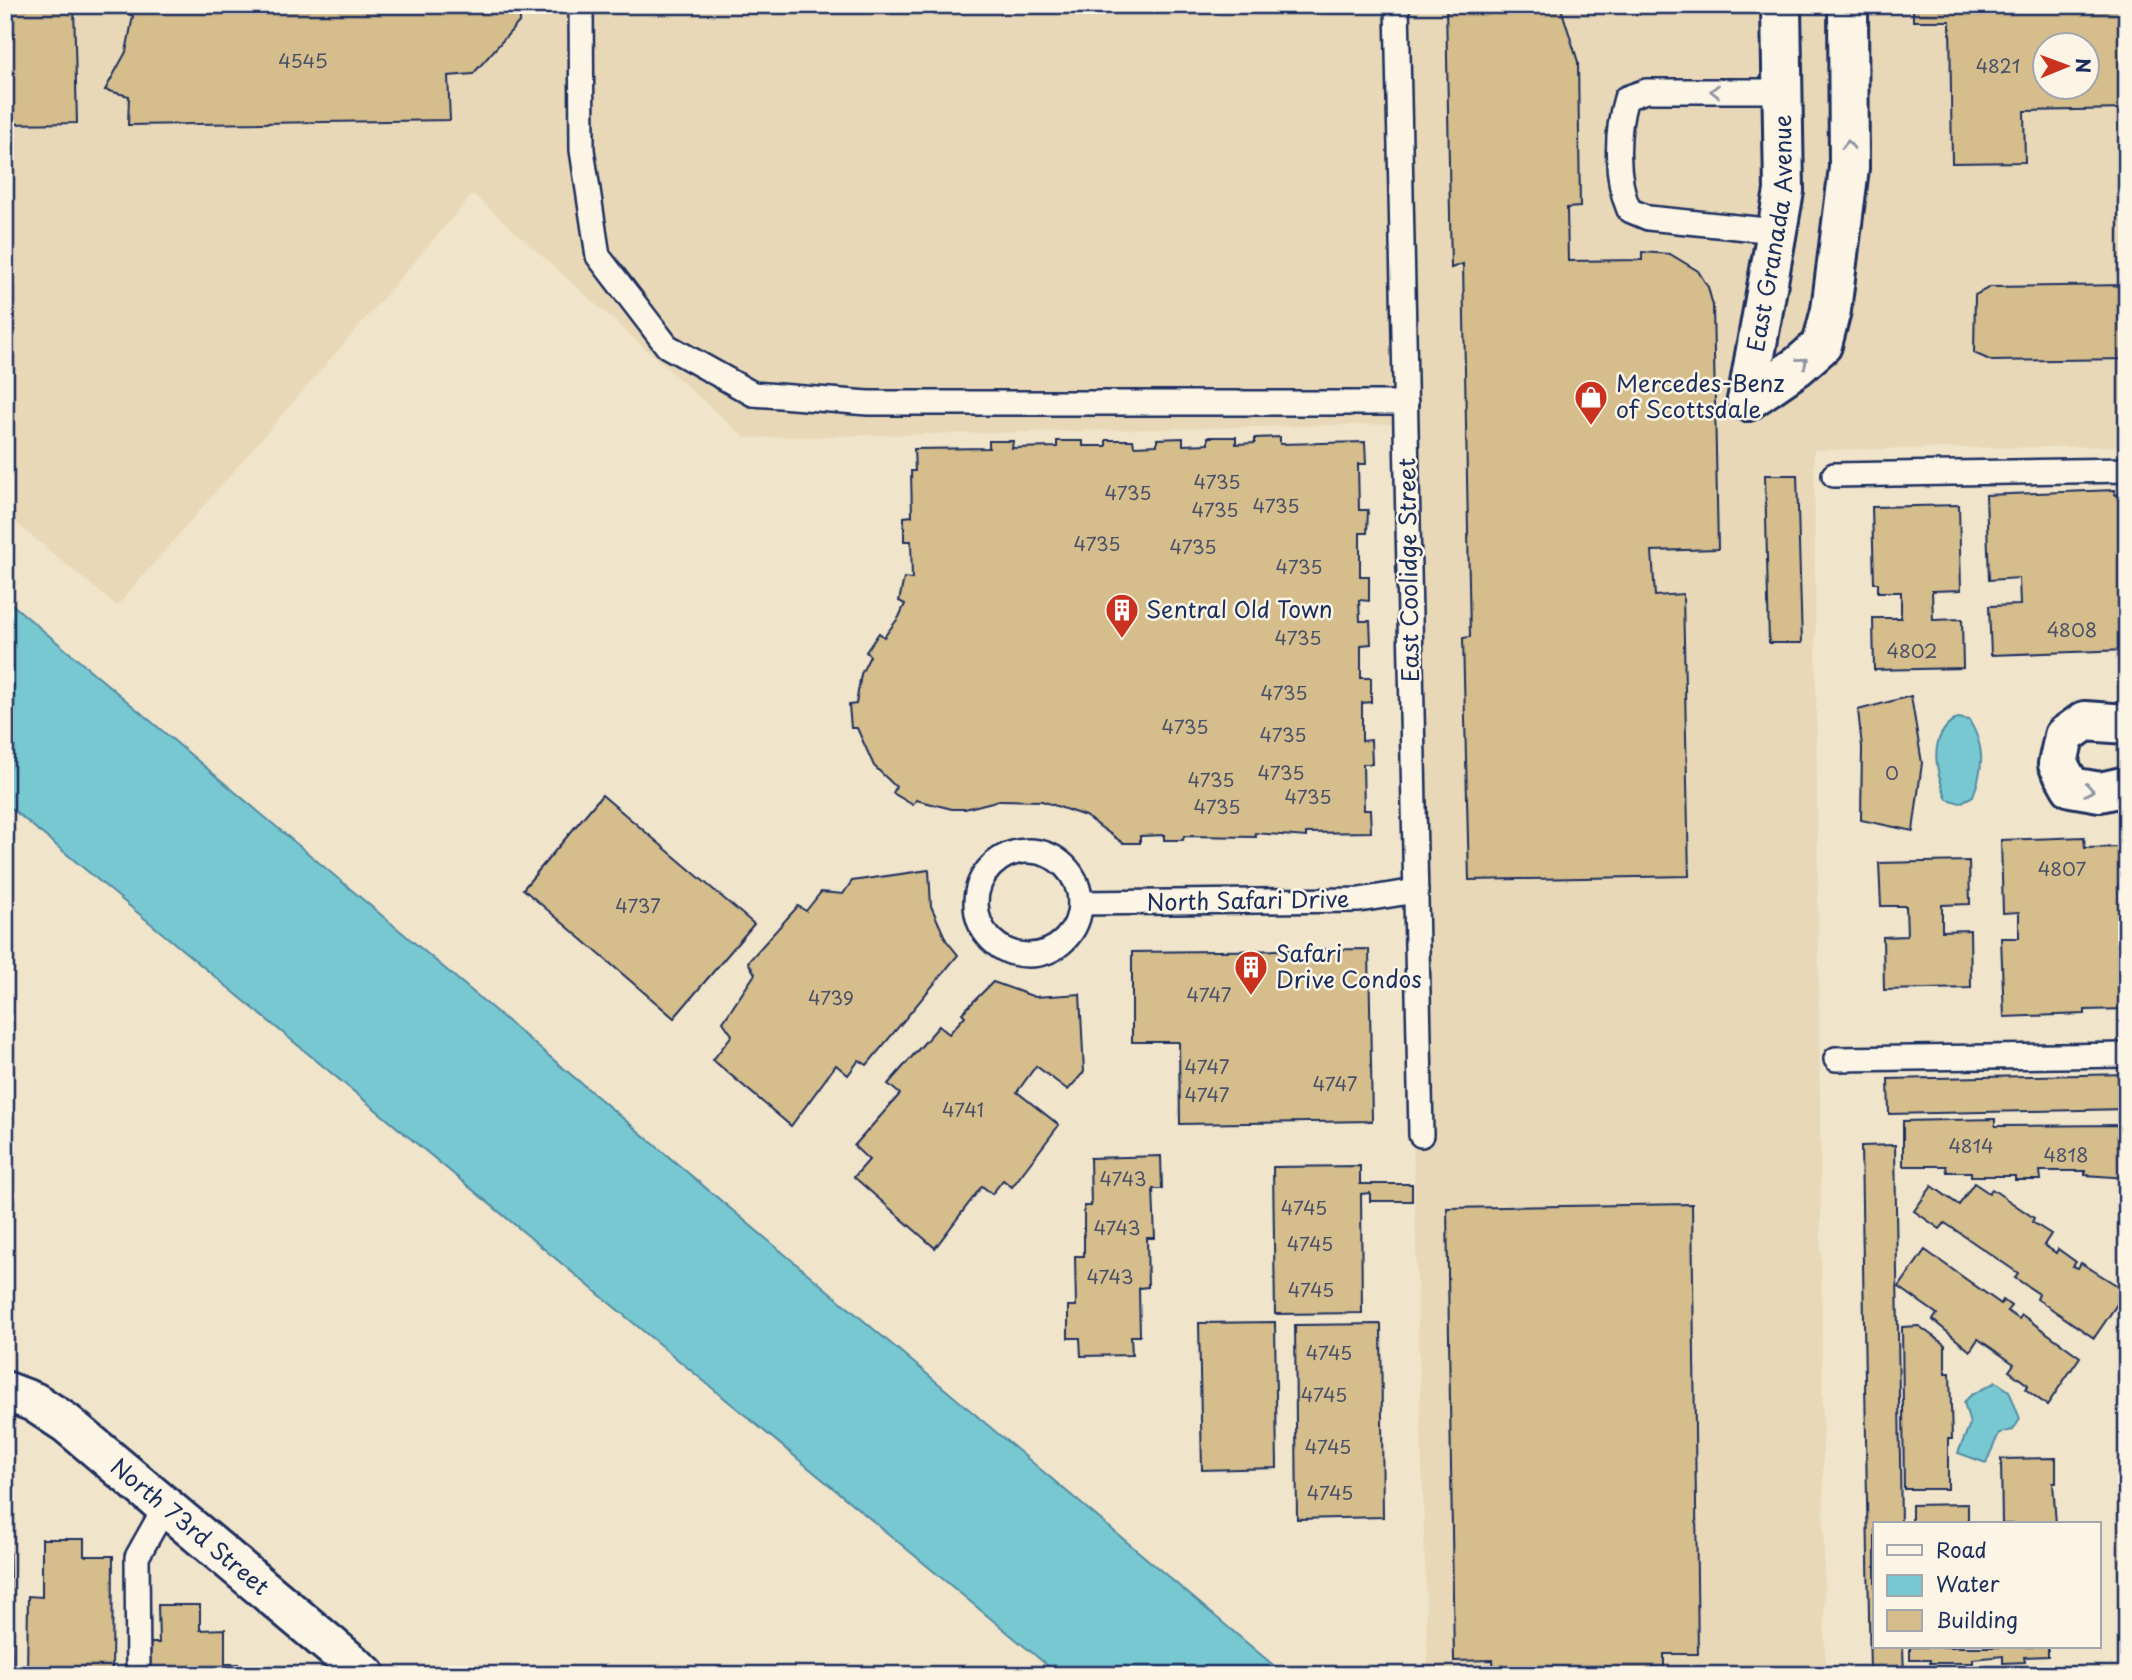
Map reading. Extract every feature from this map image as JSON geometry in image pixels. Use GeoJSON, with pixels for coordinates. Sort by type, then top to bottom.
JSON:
{"type":"FeatureCollection","features":[{"type":"Feature","properties":{"kind":"street","name":"East Granada Avenue"},"geometry":{"type":"LineString","coordinates":[[1781,5],[1784,191],[1747,401],[1798,366],[1822,345],[1831,310],[1849,168],[1848,5]]}},
{"type":"Feature","properties":{"kind":"street"},"geometry":{"type":"LineString","coordinates":[[2127,724],[2085,720],[2064,736],[2058,764],[2071,787],[2100,792],[2127,786]]}},
{"type":"Feature","properties":{"kind":"street","name":"North 73rd Street"},"geometry":{"type":"LineString","coordinates":[[5,1391],[34,1402],[66,1423],[366,1675]]}},
{"type":"Feature","properties":{"kind":"lane"},"geometry":{"type":"LineString","coordinates":[[581,5],[582,150],[598,256],[667,346],[753,394],[868,403],[1406,403]]}},
{"type":"Feature","properties":{"kind":"lane","name":"East Coolidge Street"},"geometry":{"type":"LineString","coordinates":[[1397,5],[1422,1135]]}},
{"type":"Feature","properties":{"kind":"lane"},"geometry":{"type":"LineString","coordinates":[[1776,231],[1648,218],[1629,210],[1621,192],[1620,118],[1626,97],[1646,92],[1783,91]]}},
{"type":"Feature","properties":{"kind":"lane"},"geometry":{"type":"LineString","coordinates":[[1834,475],[2127,470]]}},
{"type":"Feature","properties":{"kind":"lane"},"geometry":{"type":"LineString","coordinates":[[1032,851],[1062,862],[1072,874],[1080,904],[1077,922],[1069,936],[1057,947],[1041,954],[1025,955],[1008,951],[984,930],[978,915],[977,898],[981,882],[1001,858],[1032,851]]}},
{"type":"Feature","properties":{"kind":"lane","name":"North Safari Drive"},"geometry":{"type":"LineString","coordinates":[[1080,904],[1359,900],[1416,891]]}},
{"type":"Feature","properties":{"kind":"lane"},"geometry":{"type":"LineString","coordinates":[[1836,1059],[2127,1055]]}},
{"type":"Feature","properties":{"kind":"lane"},"geometry":{"type":"LineString","coordinates":[[138,1675],[137,1557],[165,1507]]}},
{"type":"Feature","properties":{"kind":"shaded area"},"geometry":{"type":"Polygon","coordinates":[[[5,5],[2127,5],[2127,446],[1814,450],[1825,1675],[1428,1675],[1393,424],[745,438],[473,194],[117,606],[5,514],[5,5]]]}},
{"type":"Feature","properties":{"kind":"water"},"geometry":{"type":"Polygon","coordinates":[[[5,598],[1285,1675],[1059,1675],[5,803],[5,598]]]}},
{"type":"Feature","properties":{"kind":"water"},"geometry":{"type":"Polygon","coordinates":[[[1958,718],[1969,720],[1978,739],[1981,757],[1973,796],[1960,803],[1947,799],[1939,777],[1936,754],[1942,734],[1948,725],[1958,718]]]}},
{"type":"Feature","properties":{"kind":"water"},"geometry":{"type":"Polygon","coordinates":[[[1996,1382],[2009,1391],[2020,1419],[2013,1430],[1999,1433],[1986,1463],[1958,1453],[1970,1424],[1964,1402],[1971,1395],[1996,1382]]]}},
{"type":"Feature","properties":{"kind":"building"},"geometry":{"type":"Polygon","coordinates":[[[5,5],[74,5],[77,123],[5,124],[5,5]]]}},
{"type":"Feature","properties":{"kind":"building"},"geometry":{"type":"Polygon","coordinates":[[[108,5],[520,5],[520,21],[473,74],[448,76],[450,120],[128,125],[129,96],[105,90],[126,52],[133,16],[108,5]]]}},
{"type":"Feature","properties":{"kind":"building","name":"Mercedes-Benz of Scottsdale"},"geometry":{"type":"Polygon","coordinates":[[[1446,5],[1560,5],[1578,62],[1580,207],[1567,208],[1568,261],[1642,260],[1642,252],[1670,254],[1698,271],[1708,287],[1713,306],[1718,549],[1652,551],[1655,596],[1683,594],[1689,876],[1469,880],[1463,638],[1470,637],[1463,264],[1451,268],[1446,5]]]}},
{"type":"Feature","properties":{"kind":"building"},"geometry":{"type":"Polygon","coordinates":[[[1913,5],[2127,5],[2127,109],[2024,111],[2025,162],[1952,163],[1950,21],[1913,21],[1913,5]]]}},
{"type":"Feature","properties":{"kind":"building"},"geometry":{"type":"Polygon","coordinates":[[[2127,285],[2127,359],[1992,361],[1974,353],[1975,295],[1990,287],[2127,285]]]}},
{"type":"Feature","properties":{"kind":"building","name":"Sentral Old Town"},"geometry":{"type":"Polygon","coordinates":[[[1208,437],[1236,437],[1236,444],[1255,443],[1255,438],[1280,437],[1280,444],[1365,442],[1366,464],[1358,464],[1359,510],[1368,510],[1367,533],[1360,533],[1360,576],[1369,576],[1369,601],[1359,600],[1360,621],[1370,621],[1371,644],[1361,645],[1361,678],[1371,678],[1371,702],[1362,703],[1362,741],[1371,740],[1372,764],[1363,764],[1364,810],[1370,810],[1371,832],[1306,833],[1306,837],[1255,833],[1256,837],[1184,836],[1183,840],[1164,840],[1164,835],[1140,836],[1140,843],[1123,843],[1085,816],[1042,801],[1000,800],[965,809],[952,809],[916,800],[913,805],[893,793],[896,787],[874,766],[857,728],[851,728],[849,705],[856,704],[861,674],[870,656],[866,652],[879,633],[884,637],[899,617],[905,604],[899,601],[904,578],[912,579],[911,541],[904,541],[904,517],[912,516],[911,471],[915,471],[914,449],[989,448],[989,441],[1013,441],[1012,448],[1057,447],[1057,441],[1083,441],[1083,446],[1106,446],[1106,440],[1133,440],[1134,446],[1157,445],[1157,439],[1183,438],[1183,445],[1208,444],[1208,437]]]}},
{"type":"Feature","properties":{"kind":"building"},"geometry":{"type":"Polygon","coordinates":[[[1765,475],[1797,475],[1802,643],[1769,643],[1765,475]]]}},
{"type":"Feature","properties":{"kind":"building"},"geometry":{"type":"Polygon","coordinates":[[[2115,490],[2115,495],[2127,494],[2127,650],[1991,655],[1989,606],[2020,605],[2019,578],[1989,580],[1986,495],[2115,490]]]}},
{"type":"Feature","properties":{"kind":"building"},"geometry":{"type":"Polygon","coordinates":[[[1959,505],[1961,590],[1932,591],[1933,620],[1962,619],[1963,668],[1874,670],[1873,618],[1901,618],[1901,592],[1878,592],[1878,583],[1874,583],[1872,507],[1959,505]]]}},
{"type":"Feature","properties":{"kind":"building"},"geometry":{"type":"Polygon","coordinates":[[[1911,696],[1922,763],[1913,831],[1861,820],[1862,747],[1858,710],[1911,696]]]}},
{"type":"Feature","properties":{"kind":"building"},"geometry":{"type":"Polygon","coordinates":[[[602,795],[754,924],[674,1018],[523,889],[602,795]]]}},
{"type":"Feature","properties":{"kind":"building"},"geometry":{"type":"Polygon","coordinates":[[[2084,837],[2085,848],[2123,847],[2123,852],[2127,852],[2127,1009],[2085,1010],[2085,1014],[2004,1017],[2001,938],[2019,938],[2019,912],[2003,913],[2001,840],[2084,837]]]}},
{"type":"Feature","properties":{"kind":"building"},"geometry":{"type":"Polygon","coordinates":[[[1969,861],[1970,904],[1942,905],[1942,931],[1970,930],[1971,988],[1884,990],[1883,937],[1907,936],[1906,906],[1881,906],[1879,863],[1969,861]]]}},
{"type":"Feature","properties":{"kind":"building"},"geometry":{"type":"Polygon","coordinates":[[[929,870],[931,906],[946,940],[958,955],[867,1065],[859,1060],[848,1075],[836,1065],[791,1126],[713,1060],[732,1035],[723,1022],[755,974],[748,962],[798,906],[806,911],[821,892],[843,894],[852,881],[929,870]]]}},
{"type":"Feature","properties":{"kind":"building","name":"Safari Drive Condos"},"geometry":{"type":"Polygon","coordinates":[[[1369,949],[1372,1121],[1180,1124],[1179,1042],[1132,1042],[1132,952],[1369,949]]]}},
{"type":"Feature","properties":{"kind":"building"},"geometry":{"type":"Polygon","coordinates":[[[993,982],[1035,997],[1080,994],[1084,1072],[1068,1090],[1036,1066],[1017,1092],[1059,1125],[1012,1187],[1003,1180],[992,1194],[982,1186],[935,1248],[854,1177],[869,1160],[854,1146],[900,1094],[888,1084],[939,1026],[949,1034],[965,1016],[962,1013],[993,982]]]}},
{"type":"Feature","properties":{"kind":"building"},"geometry":{"type":"Polygon","coordinates":[[[2127,1074],[2127,1109],[1889,1114],[1888,1079],[2127,1074]]]}},
{"type":"Feature","properties":{"kind":"building"},"geometry":{"type":"Polygon","coordinates":[[[1995,1119],[1995,1126],[2127,1125],[2127,1178],[2085,1175],[2085,1171],[2040,1171],[2041,1180],[2015,1180],[2015,1176],[1971,1176],[1971,1172],[1947,1172],[1946,1166],[1903,1166],[1903,1121],[1995,1119]]]}},
{"type":"Feature","properties":{"kind":"building"},"geometry":{"type":"Polygon","coordinates":[[[1895,1145],[1901,1522],[1873,1522],[1873,1648],[1903,1648],[1904,1675],[1870,1675],[1861,1146],[1895,1145]]]}},
{"type":"Feature","properties":{"kind":"building"},"geometry":{"type":"Polygon","coordinates":[[[1161,1156],[1162,1189],[1153,1189],[1155,1238],[1147,1238],[1148,1287],[1139,1288],[1140,1336],[1131,1336],[1132,1355],[1081,1356],[1080,1338],[1068,1338],[1068,1306],[1076,1306],[1075,1256],[1084,1256],[1084,1206],[1091,1206],[1090,1158],[1161,1156]]]}},
{"type":"Feature","properties":{"kind":"building"},"geometry":{"type":"Polygon","coordinates":[[[1360,1166],[1360,1184],[1412,1184],[1412,1201],[1370,1201],[1370,1193],[1361,1194],[1362,1313],[1275,1314],[1273,1167],[1360,1166]]]}},
{"type":"Feature","properties":{"kind":"building"},"geometry":{"type":"Polygon","coordinates":[[[1974,1183],[1989,1193],[1992,1189],[2034,1218],[2032,1222],[2051,1234],[2044,1245],[2056,1253],[2058,1249],[2076,1262],[2073,1266],[2078,1268],[2081,1263],[2126,1291],[2094,1338],[2037,1299],[2039,1294],[2015,1278],[2018,1273],[1945,1223],[1940,1229],[1914,1211],[1932,1186],[1959,1205],[1974,1183]]]}},
{"type":"Feature","properties":{"kind":"building"},"geometry":{"type":"Polygon","coordinates":[[[1692,1204],[1698,1654],[1664,1654],[1664,1675],[1494,1675],[1493,1660],[1454,1661],[1447,1208],[1692,1204]]]}},
{"type":"Feature","properties":{"kind":"building"},"geometry":{"type":"Polygon","coordinates":[[[1925,1250],[2001,1304],[2003,1300],[2011,1306],[2007,1311],[2019,1319],[2022,1315],[2080,1357],[2047,1405],[2025,1389],[2028,1385],[2009,1371],[2014,1364],[1978,1339],[1970,1351],[1933,1320],[1937,1314],[1899,1287],[1925,1250]]]}},
{"type":"Feature","properties":{"kind":"building"},"geometry":{"type":"Polygon","coordinates":[[[1275,1322],[1277,1468],[1202,1470],[1199,1323],[1275,1322]]]}},
{"type":"Feature","properties":{"kind":"building"},"geometry":{"type":"Polygon","coordinates":[[[1381,1324],[1383,1517],[1297,1519],[1295,1325],[1381,1324]]]}},
{"type":"Feature","properties":{"kind":"building"},"geometry":{"type":"Polygon","coordinates":[[[1919,1326],[1945,1345],[1945,1373],[1950,1373],[1952,1439],[1948,1439],[1948,1489],[1904,1489],[1902,1327],[1919,1326]]]}},
{"type":"Feature","properties":{"kind":"building"},"geometry":{"type":"Polygon","coordinates":[[[2056,1458],[2056,1483],[2053,1483],[2056,1522],[2002,1522],[2001,1459],[2056,1458]]]}},
{"type":"Feature","properties":{"kind":"building"},"geometry":{"type":"Polygon","coordinates":[[[8,1478],[12,1675],[5,1675],[5,1479],[8,1478]]]}},
{"type":"Feature","properties":{"kind":"building"},"geometry":{"type":"Polygon","coordinates":[[[1968,1504],[1968,1522],[1912,1522],[1912,1505],[1968,1504]]]}},
{"type":"Feature","properties":{"kind":"building"},"geometry":{"type":"Polygon","coordinates":[[[42,1539],[84,1539],[84,1556],[113,1556],[112,1675],[27,1675],[28,1596],[42,1597],[42,1539]]]}},
{"type":"Feature","properties":{"kind":"building"},"geometry":{"type":"Polygon","coordinates":[[[158,1605],[200,1605],[200,1630],[225,1629],[225,1664],[238,1664],[238,1675],[143,1675],[143,1643],[159,1643],[158,1605]]]}},
{"type":"Feature","properties":{"kind":"building"},"geometry":{"type":"Polygon","coordinates":[[[1910,1648],[2048,1648],[2048,1656],[2024,1657],[2025,1662],[2003,1663],[2003,1656],[1973,1659],[1973,1663],[1910,1660],[1910,1648]]]}},
{"type":"Feature","properties":{"kind":"building"},"geometry":{"type":"Polygon","coordinates":[[[1970,1672],[1970,1675],[1913,1675],[1913,1673],[1970,1672]]]}},
{"type":"Feature","properties":{"kind":"building"},"geometry":{"type":"Polygon","coordinates":[[[2059,1673],[2059,1675],[2005,1675],[2059,1673]]]}},
{"type":"Feature","properties":{"kind":"place","name":"Mercedes-Benz of Scottsdale"},"geometry":{"type":"Point","coordinates":[1591,427]}},
{"type":"Feature","properties":{"kind":"place","name":"Sentral Old Town"},"geometry":{"type":"Point","coordinates":[1122,640]}},
{"type":"Feature","properties":{"kind":"place","name":"Safari Drive Condos"},"geometry":{"type":"Point","coordinates":[1251,997]}}]}
